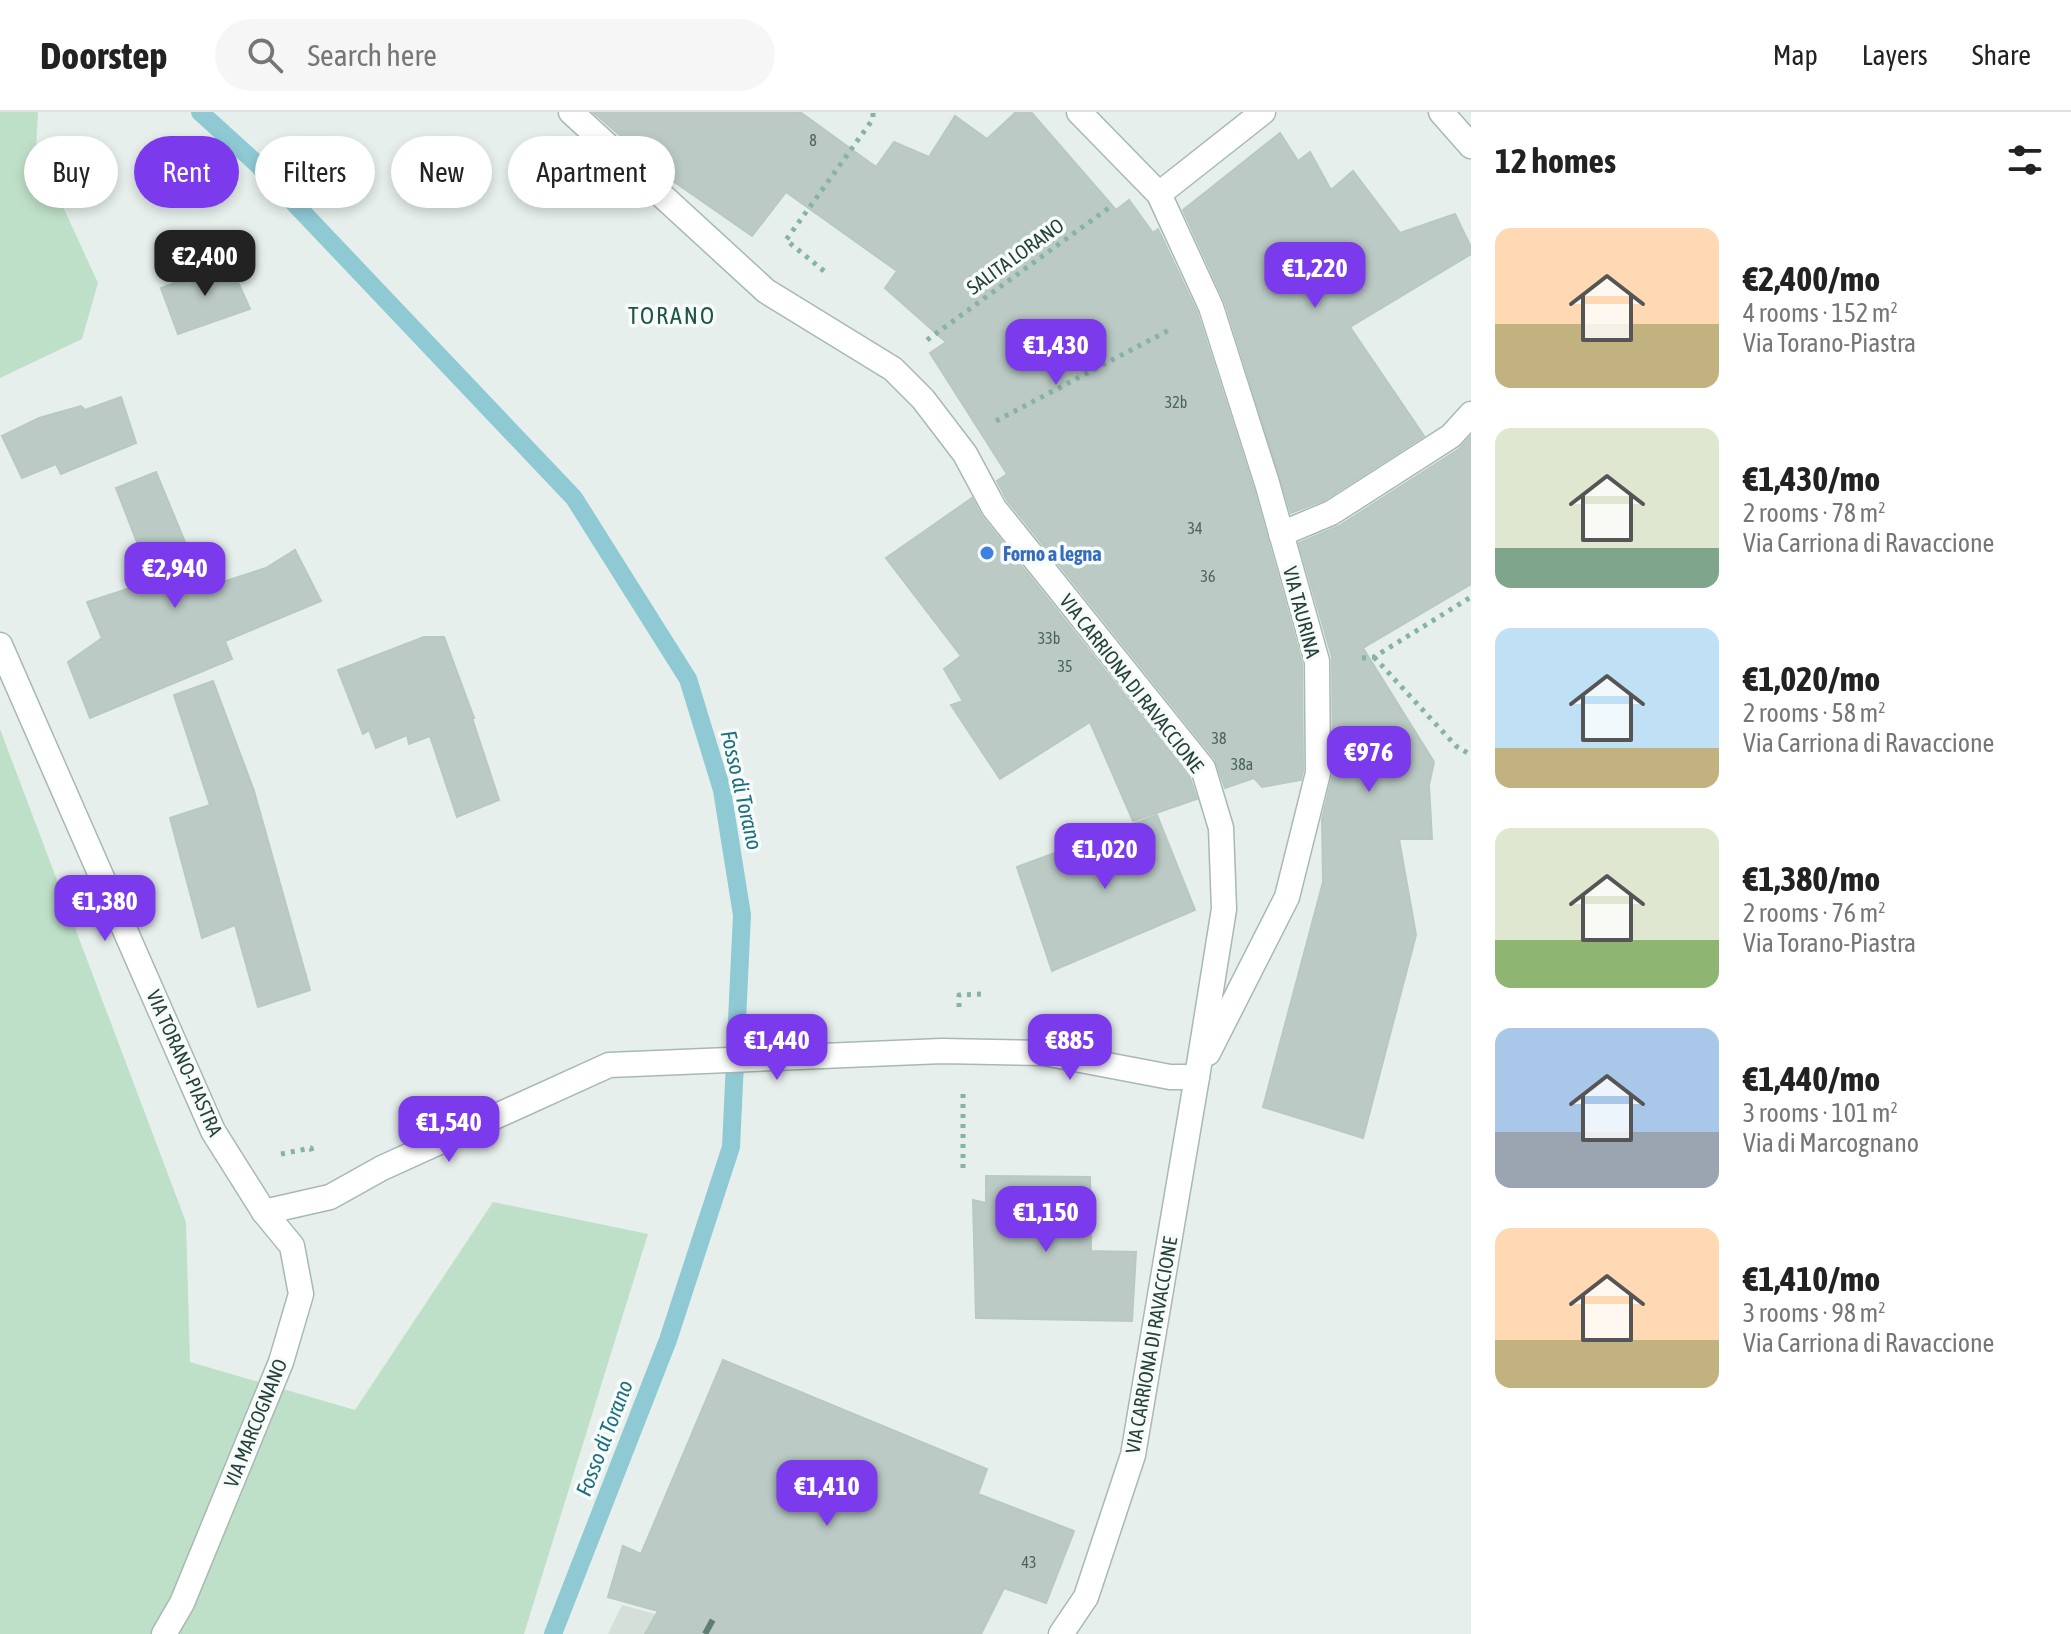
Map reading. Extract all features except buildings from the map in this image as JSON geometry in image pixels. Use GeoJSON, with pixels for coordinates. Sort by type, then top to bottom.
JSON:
{"type":"FeatureCollection","features":[{"type":"Feature","properties":{"kind":"street","name":"VIA CARRIONA DI RAVACCIONE"},"geometry":{"type":"LineString","coordinates":[[571,112],[766,291],[893,369],[969,443],[994,508],[1203,768],[1221,828],[1224,909],[1197,1077],[1133,1455],[1086,1597],[1061,1634]]}},
{"type":"Feature","properties":{"kind":"street","name":"VIA TAURINA"},"geometry":{"type":"LineString","coordinates":[[1079,112],[1159,194],[1211,307],[1317,661],[1318,773],[1287,897],[1197,1077]]}},
{"type":"Feature","properties":{"kind":"street"},"geometry":{"type":"LineString","coordinates":[[1159,194],[1263,112]]}},
{"type":"Feature","properties":{"kind":"street"},"geometry":{"type":"LineString","coordinates":[[1441,112],[1471,146]]}},
{"type":"Feature","properties":{"kind":"street"},"geometry":{"type":"LineString","coordinates":[[1281,534],[1331,513],[1451,436],[1471,414]]}},
{"type":"Feature","properties":{"kind":"street","name":"VIA TORANO-PIASTRA"},"geometry":{"type":"LineString","coordinates":[[0,645],[213,1131],[264,1212]]}},
{"type":"Feature","properties":{"kind":"street"},"geometry":{"type":"LineString","coordinates":[[264,1212],[330,1197],[382,1168],[609,1065],[942,1051],[1044,1053],[1170,1077],[1197,1077]]}},
{"type":"Feature","properties":{"kind":"street","name":"VIA MARCOGNANO"},"geometry":{"type":"LineString","coordinates":[[164,1634],[182,1603],[281,1362],[301,1294],[292,1246],[264,1212]]}},
{"type":"Feature","properties":{"kind":"path"},"geometry":{"type":"LineString","coordinates":[[834,278],[786,240],[873,119],[873,112]]}},
{"type":"Feature","properties":{"kind":"path","name":"SALITA LORANO"},"geometry":{"type":"LineString","coordinates":[[917,332],[927,340],[1123,197],[1159,194]]}},
{"type":"Feature","properties":{"kind":"path"},"geometry":{"type":"LineString","coordinates":[[969,443],[1211,307]]}},
{"type":"Feature","properties":{"kind":"path"},"geometry":{"type":"LineString","coordinates":[[1317,661],[1374,657],[1471,597]]}},
{"type":"Feature","properties":{"kind":"path"},"geometry":{"type":"LineString","coordinates":[[1374,657],[1456,746],[1471,755]]}},
{"type":"Feature","properties":{"kind":"shaded area"},"geometry":{"type":"Polygon","coordinates":[[[622,1605],[659,1615],[820,1634],[608,1634],[622,1605]]]}},
{"type":"Feature","properties":{"kind":"green space"},"geometry":{"type":"Polygon","coordinates":[[[0,112],[38,112],[37,136],[24,136],[24,208],[64,208],[98,283],[82,339],[0,378],[0,112]]]}},
{"type":"Feature","properties":{"kind":"green space"},"geometry":{"type":"Polygon","coordinates":[[[0,729],[186,1222],[190,1362],[355,1410],[493,1202],[648,1234],[524,1634],[0,1634],[0,729]]]}},
{"type":"Feature","properties":{"kind":"waterway","name":"Fosso di Torano"},"geometry":{"type":"LineString","coordinates":[[200,112],[256,163],[574,498],[688,679],[722,790],[742,915],[731,1147],[668,1340],[553,1634]]}},
{"type":"Feature","properties":{"kind":"railway"},"geometry":{"type":"LineString","coordinates":[[705,1634],[716,1614]]}},
{"type":"Feature","properties":{"kind":"place","name":"Forno a legna"},"geometry":{"type":"Point","coordinates":[987,553]}},
{"type":"Feature","properties":{"kind":"district","name":"TORANO"},"geometry":{"type":"Point","coordinates":[672,315]}}]}
